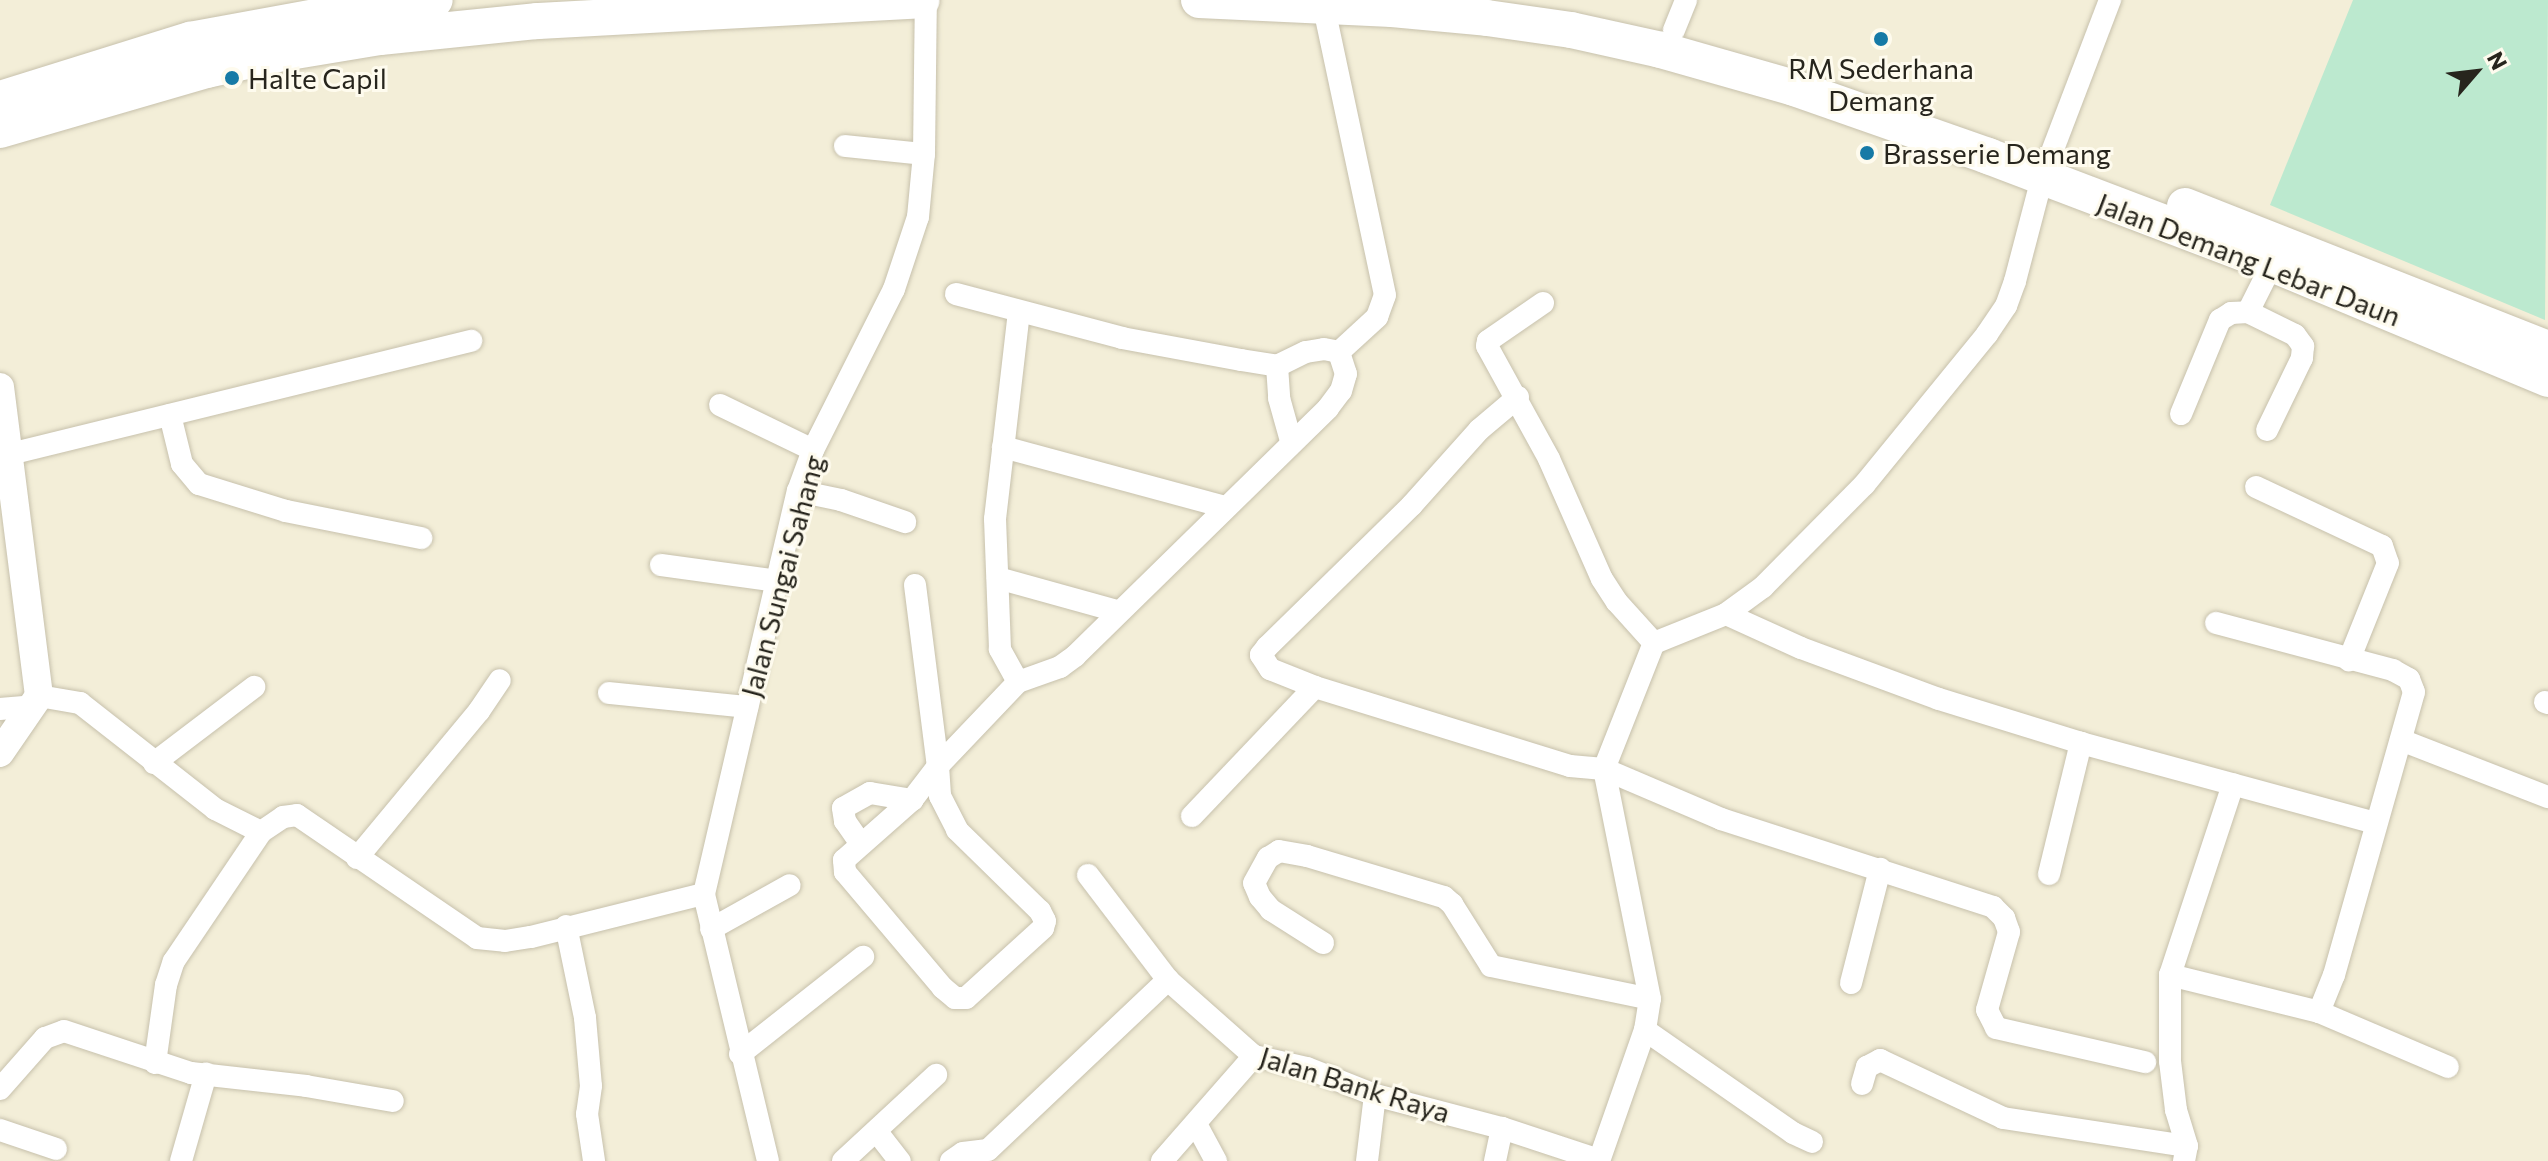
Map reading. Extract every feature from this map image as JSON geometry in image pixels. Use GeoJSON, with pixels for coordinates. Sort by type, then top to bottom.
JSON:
{"type":"FeatureCollection","features":[{"type":"Feature","properties":{"kind":"highway"},"geometry":{"type":"LineString","coordinates":[[17,110],[190,40],[369,7],[435,0]]}},
{"type":"Feature","properties":{"kind":"highway"},"geometry":{"type":"LineString","coordinates":[[17,110],[283,53],[546,10],[924,0]]}},
{"type":"Feature","properties":{"kind":"highway","name":"Jalan Demang Lebar Daun"},"geometry":{"type":"LineString","coordinates":[[1199,0],[1392,9],[1487,18],[1571,30],[1661,50],[2239,224],[2548,349]]}},
{"type":"Feature","properties":{"kind":"highway","name":"Jalan Demang Lebar Daun"},"geometry":{"type":"LineString","coordinates":[[1525,0],[1680,15],[2548,379]]}},
{"type":"Feature","properties":{"kind":"street","name":"Jalan Sungai Sahang"},"geometry":{"type":"LineString","coordinates":[[768,1161],[704,894],[798,491],[813,450],[894,289],[918,217],[924,154],[924,0]]}},
{"type":"Feature","properties":{"kind":"street"},"geometry":{"type":"LineString","coordinates":[[1599,1160],[1645,1030],[1650,999],[1604,769],[1654,643],[1726,614],[1763,587],[1864,485],[1987,334],[2006,306],[2047,167],[2110,0]]}},
{"type":"Feature","properties":{"kind":"street"},"geometry":{"type":"LineString","coordinates":[[1324,7],[1354,133],[1385,295],[1377,317],[1339,352]]}},
{"type":"Feature","properties":{"kind":"street"},"geometry":{"type":"LineString","coordinates":[[845,146],[924,154]]}},
{"type":"Feature","properties":{"kind":"street"},"geometry":{"type":"LineString","coordinates":[[2248,312],[2272,264]]}},
{"type":"Feature","properties":{"kind":"street"},"geometry":{"type":"LineString","coordinates":[[956,294],[1122,338],[1277,366],[1306,352],[1324,349],[1339,352]]}},
{"type":"Feature","properties":{"kind":"street"},"geometry":{"type":"LineString","coordinates":[[1543,303],[1488,341],[1487,346],[1518,397],[1602,579],[1617,602],[1654,643]]}},
{"type":"Feature","properties":{"kind":"street"},"geometry":{"type":"LineString","coordinates":[[1018,682],[1000,649],[995,519],[1019,311]]}},
{"type":"Feature","properties":{"kind":"street"},"geometry":{"type":"LineString","coordinates":[[2181,414],[2220,320],[2231,313],[2248,312],[2295,335],[2303,346],[2302,358],[2267,430]]}},
{"type":"Feature","properties":{"kind":"street"},"geometry":{"type":"LineString","coordinates":[[10,454],[471,341]]}},
{"type":"Feature","properties":{"kind":"street"},"geometry":{"type":"LineString","coordinates":[[915,585],[938,766],[940,796],[957,830],[1040,911],[1045,921],[1043,928],[966,998],[955,998],[943,988],[845,872],[844,860],[912,800],[938,766],[1018,682],[1060,667],[1328,408],[1341,391],[1346,374],[1339,352]]}},
{"type":"Feature","properties":{"kind":"street"},"geometry":{"type":"LineString","coordinates":[[1277,366],[1279,398],[1291,441]]}},
{"type":"Feature","properties":{"kind":"street"},"geometry":{"type":"LineString","coordinates":[[0,387],[36,701],[0,753]]}},
{"type":"Feature","properties":{"kind":"street"},"geometry":{"type":"LineString","coordinates":[[1518,397],[1479,430],[1402,515],[1267,647],[1261,655],[1270,669],[1315,687],[1570,766],[1604,769],[1721,819],[1986,904],[2004,918],[2009,932],[1987,1010],[1996,1028],[2145,1062]]}},
{"type":"Feature","properties":{"kind":"street"},"geometry":{"type":"LineString","coordinates":[[720,405],[813,450]]}},
{"type":"Feature","properties":{"kind":"street"},"geometry":{"type":"LineString","coordinates":[[170,415],[182,464],[199,484],[286,511],[421,538]]}},
{"type":"Feature","properties":{"kind":"street"},"geometry":{"type":"LineString","coordinates":[[1003,447],[1225,507]]}},
{"type":"Feature","properties":{"kind":"street"},"geometry":{"type":"LineString","coordinates":[[2256,487],[2380,543],[2384,549],[2388,563],[2349,660]]}},
{"type":"Feature","properties":{"kind":"street"},"geometry":{"type":"LineString","coordinates":[[798,491],[841,500],[905,522]]}},
{"type":"Feature","properties":{"kind":"street"},"geometry":{"type":"LineString","coordinates":[[661,565],[778,581]]}},
{"type":"Feature","properties":{"kind":"street"},"geometry":{"type":"LineString","coordinates":[[998,578],[1117,611]]}},
{"type":"Feature","properties":{"kind":"street"},"geometry":{"type":"LineString","coordinates":[[1726,614],[1801,648],[1925,694],[2081,743],[2375,823]]}},
{"type":"Feature","properties":{"kind":"street"},"geometry":{"type":"LineString","coordinates":[[2216,623],[2393,670],[2409,679],[2414,692],[2334,975],[2319,1012]]}},
{"type":"Feature","properties":{"kind":"street"},"geometry":{"type":"LineString","coordinates":[[357,858],[471,722],[500,680]]}},
{"type":"Feature","properties":{"kind":"street"},"geometry":{"type":"LineString","coordinates":[[154,763],[254,687]]}},
{"type":"Feature","properties":{"kind":"street"},"geometry":{"type":"LineString","coordinates":[[1192,816],[1315,687]]}},
{"type":"Feature","properties":{"kind":"street"},"geometry":{"type":"LineString","coordinates":[[609,693],[747,707]]}},
{"type":"Feature","properties":{"kind":"street"},"geometry":{"type":"LineString","coordinates":[[0,709],[36,701],[80,703],[215,809],[261,832]]}},
{"type":"Feature","properties":{"kind":"street"},"geometry":{"type":"LineString","coordinates":[[2401,740],[2548,797]]}},
{"type":"Feature","properties":{"kind":"street"},"geometry":{"type":"LineString","coordinates":[[2049,874],[2081,743]]}},
{"type":"Feature","properties":{"kind":"street"},"geometry":{"type":"LineString","coordinates":[[1862,1084],[1867,1067],[1880,1060],[2003,1118],[2186,1153],[2176,1110],[2170,1061],[2170,975],[2233,784]]}},
{"type":"Feature","properties":{"kind":"street"},"geometry":{"type":"LineString","coordinates":[[861,844],[845,821],[843,808],[870,793],[912,800]]}},
{"type":"Feature","properties":{"kind":"street"},"geometry":{"type":"LineString","coordinates":[[155,1063],[166,985],[174,961],[261,832],[283,817],[297,815],[477,938],[505,941],[531,937],[704,894]]}},
{"type":"Feature","properties":{"kind":"street"},"geometry":{"type":"LineString","coordinates":[[1323,943],[1271,910],[1260,897],[1254,883],[1268,858],[1279,851],[1307,856],[1444,897],[1452,904],[1491,966],[1650,999]]}},
{"type":"Feature","properties":{"kind":"street"},"geometry":{"type":"LineString","coordinates":[[1851,983],[1880,869]]}},
{"type":"Feature","properties":{"kind":"street","name":"Jalan Bank Raya"},"geometry":{"type":"LineString","coordinates":[[1088,875],[1168,980],[1254,1056],[1307,1068],[1375,1095],[1502,1128],[1599,1160]]}},
{"type":"Feature","properties":{"kind":"street"},"geometry":{"type":"LineString","coordinates":[[711,929],[790,885]]}},
{"type":"Feature","properties":{"kind":"street"},"geometry":{"type":"LineString","coordinates":[[566,926],[585,1018],[591,1086],[587,1114],[594,1161]]}},
{"type":"Feature","properties":{"kind":"street"},"geometry":{"type":"LineString","coordinates":[[740,1054],[863,957]]}},
{"type":"Feature","properties":{"kind":"street"},"geometry":{"type":"LineString","coordinates":[[2170,975],[2319,1012],[2448,1067]]}},
{"type":"Feature","properties":{"kind":"street"},"geometry":{"type":"LineString","coordinates":[[951,1161],[963,1153],[988,1150],[1168,980]]}},
{"type":"Feature","properties":{"kind":"street"},"geometry":{"type":"LineString","coordinates":[[1645,1030],[1812,1142]]}},
{"type":"Feature","properties":{"kind":"street"},"geometry":{"type":"LineString","coordinates":[[0,1089],[45,1038],[54,1032],[64,1031],[155,1063],[206,1074],[393,1101]]}},
{"type":"Feature","properties":{"kind":"street"},"geometry":{"type":"LineString","coordinates":[[1162,1161],[1254,1056]]}},
{"type":"Feature","properties":{"kind":"street"},"geometry":{"type":"LineString","coordinates":[[181,1161],[206,1074]]}},
{"type":"Feature","properties":{"kind":"street"},"geometry":{"type":"LineString","coordinates":[[843,1161],[936,1075]]}},
{"type":"Feature","properties":{"kind":"street"},"geometry":{"type":"LineString","coordinates":[[1367,1161],[1375,1095]]}},
{"type":"Feature","properties":{"kind":"street"},"geometry":{"type":"LineString","coordinates":[[1196,1124],[1216,1161]]}},
{"type":"Feature","properties":{"kind":"street"},"geometry":{"type":"LineString","coordinates":[[1495,1161],[1502,1128]]}},
{"type":"Feature","properties":{"kind":"street"},"geometry":{"type":"LineString","coordinates":[[0,1130],[56,1149]]}},
{"type":"Feature","properties":{"kind":"street"},"geometry":{"type":"LineString","coordinates":[[877,1132],[900,1161]]}},
{"type":"Feature","properties":{"kind":"green space"},"geometry":{"type":"Polygon","coordinates":[[[2353,0],[2548,0],[2545,320],[2270,205],[2353,0]]]}},
{"type":"Feature","properties":{"kind":"place","name":"RM Sederhana Demang"},"geometry":{"type":"Point","coordinates":[1881,39]}},
{"type":"Feature","properties":{"kind":"place","name":"Halte Capil"},"geometry":{"type":"Point","coordinates":[232,78]}},
{"type":"Feature","properties":{"kind":"place","name":"Brasserie Demang"},"geometry":{"type":"Point","coordinates":[1867,153]}}]}
